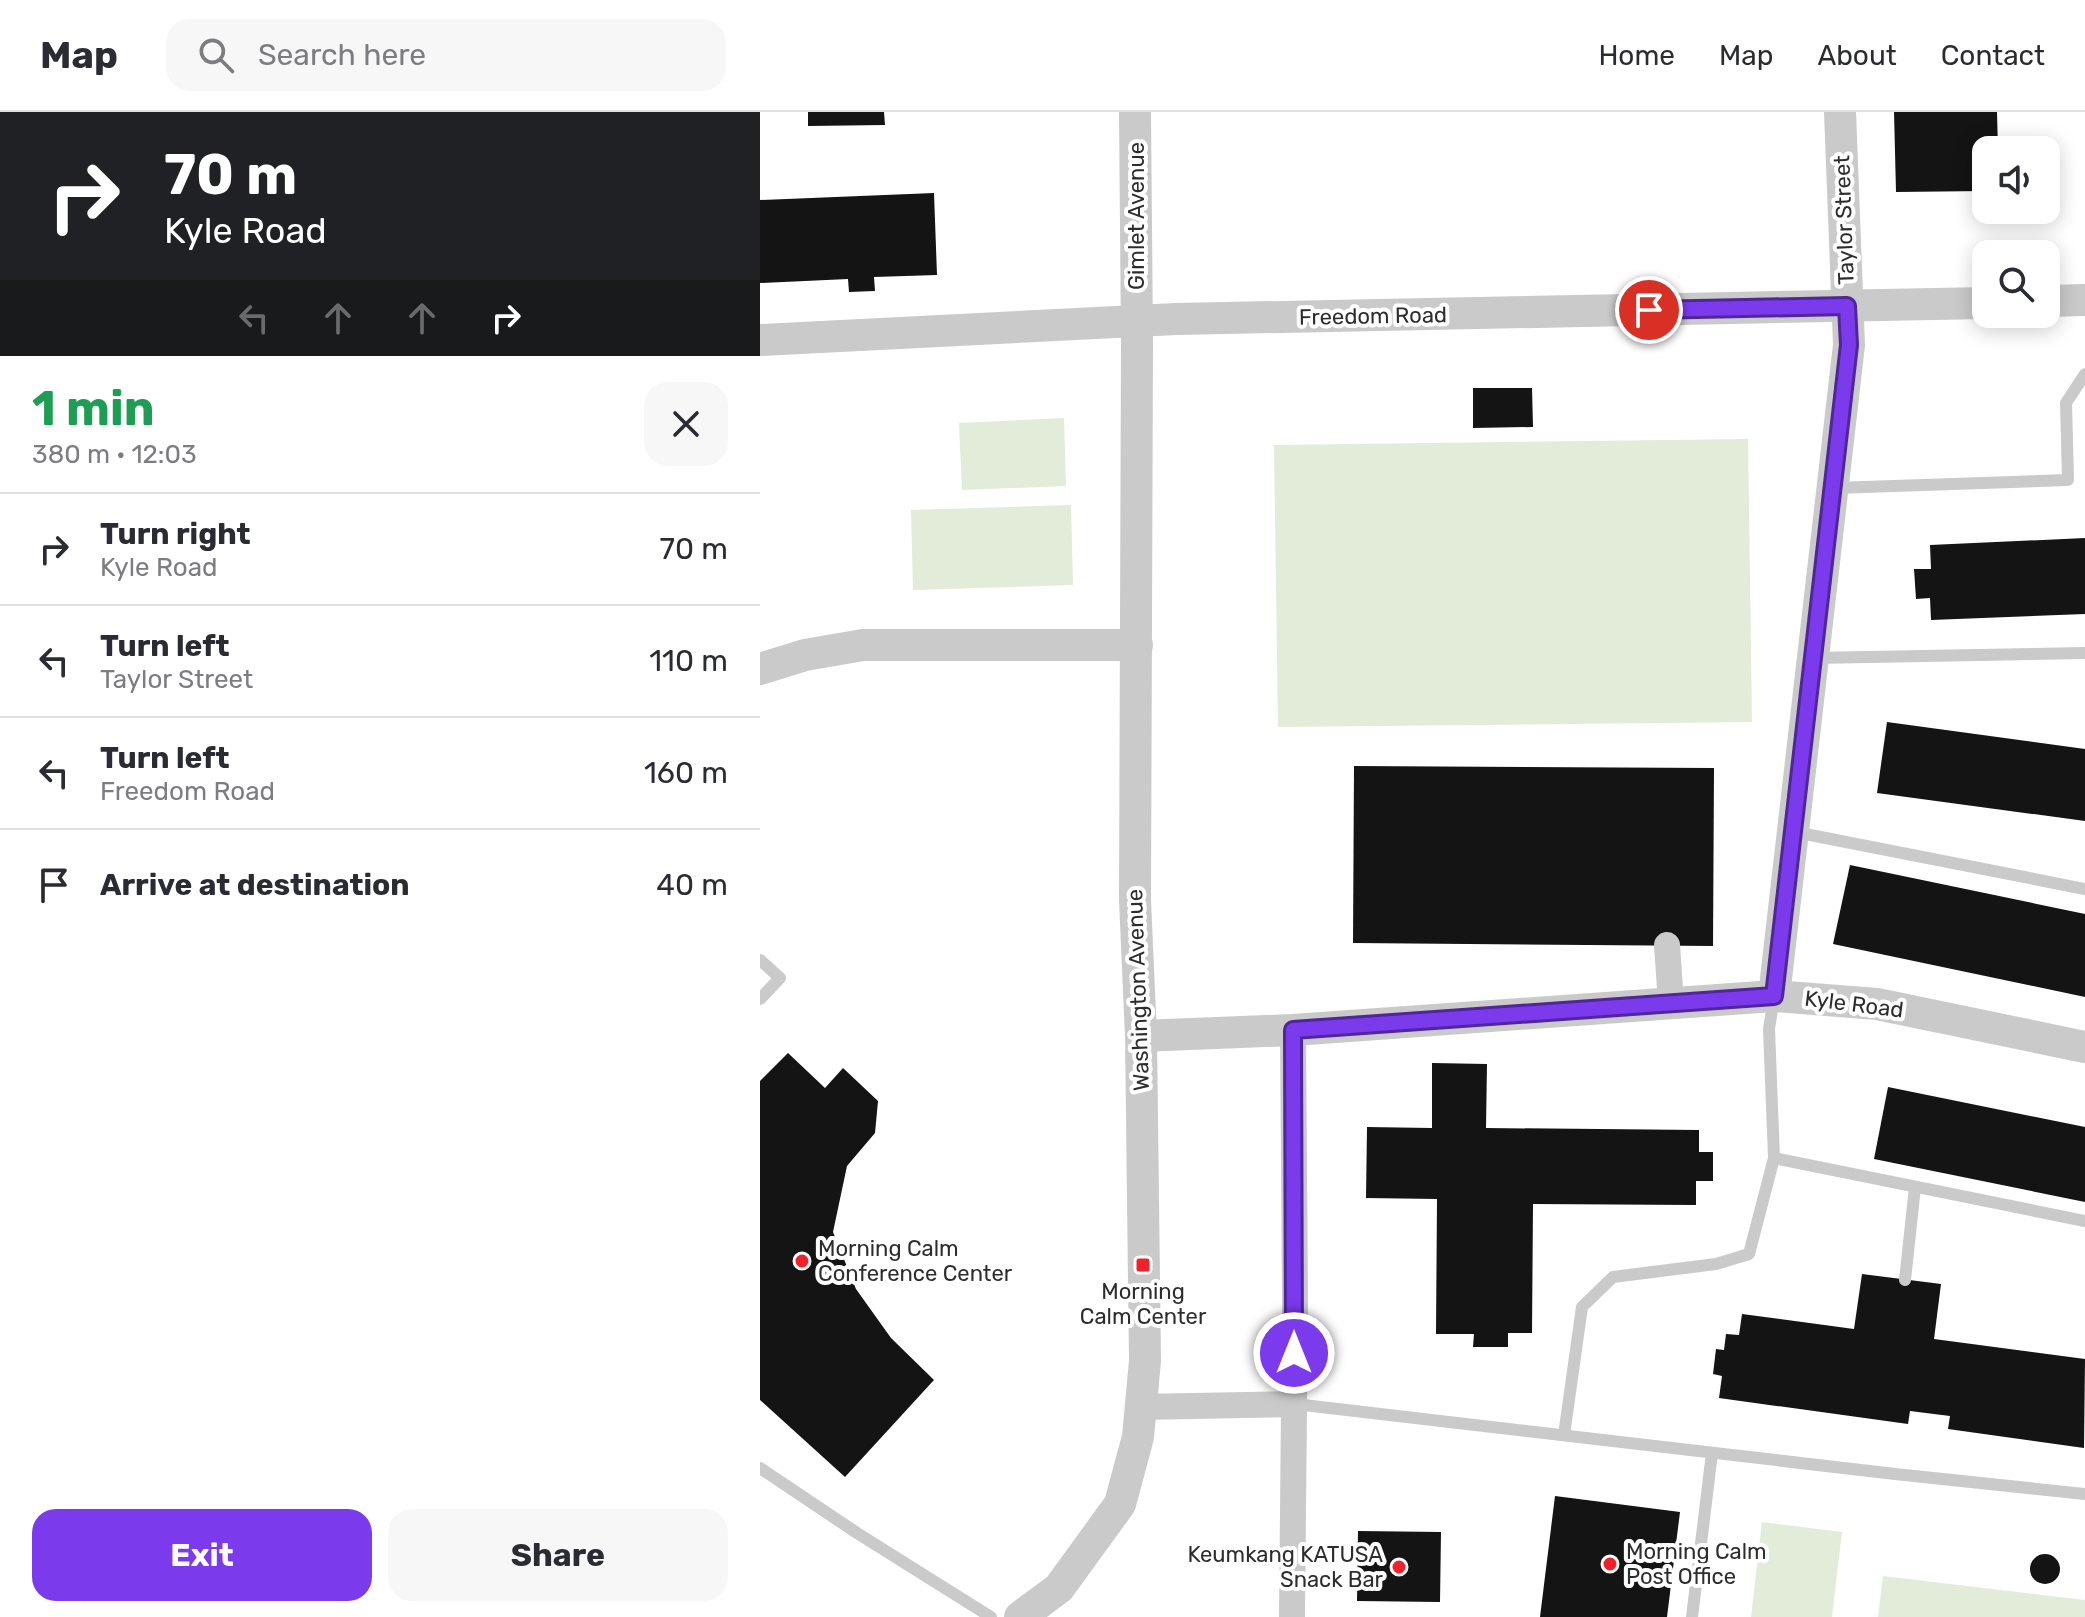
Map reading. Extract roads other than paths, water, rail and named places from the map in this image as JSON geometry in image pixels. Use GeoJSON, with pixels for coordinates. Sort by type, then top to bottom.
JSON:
{"type":"FeatureCollection","features":[{"type":"Feature","properties":{"kind":"street","name":"Gimlet Avenue"},"geometry":{"type":"LineString","coordinates":[[1135,112],[1137,321]]}},
{"type":"Feature","properties":{"kind":"street","name":"Taylor Street"},"geometry":{"type":"LineString","coordinates":[[1774,996],[1849,345],[1840,112]]}},
{"type":"Feature","properties":{"kind":"street"},"geometry":{"type":"LineString","coordinates":[[2060,301],[2085,300]]}},
{"type":"Feature","properties":{"kind":"street","name":"Freedom Road"},"geometry":{"type":"LineString","coordinates":[[760,340],[1137,321],[1972,303]]}},
{"type":"Feature","properties":{"kind":"street","name":"Washington Avenue"},"geometry":{"type":"LineString","coordinates":[[1020,1617],[1059,1588],[1120,1504],[1138,1437],[1145,1361],[1141,1036],[1135,900],[1137,321]]}},
{"type":"Feature","properties":{"kind":"street"},"geometry":{"type":"LineString","coordinates":[[760,669],[805,655],[863,645],[1137,645]]}},
{"type":"Feature","properties":{"kind":"street"},"geometry":{"type":"LineString","coordinates":[[1667,945],[1671,1003]]}},
{"type":"Feature","properties":{"kind":"street","name":"Kyle Road"},"geometry":{"type":"LineString","coordinates":[[1141,1036],[1293,1030],[1774,996],[1877,1004],[2085,1047]]}},
{"type":"Feature","properties":{"kind":"street"},"geometry":{"type":"LineString","coordinates":[[1292,1617],[1295,1404],[1293,1030]]}},
{"type":"Feature","properties":{"kind":"street"},"geometry":{"type":"LineString","coordinates":[[1140,1407],[1295,1404]]}},
{"type":"Feature","properties":{"kind":"lane"},"geometry":{"type":"LineString","coordinates":[[1832,488],[2068,480],[2066,403],[2085,374]]}},
{"type":"Feature","properties":{"kind":"lane"},"geometry":{"type":"LineString","coordinates":[[1813,658],[2085,653]]}},
{"type":"Feature","properties":{"kind":"lane"},"geometry":{"type":"LineString","coordinates":[[1792,832],[2085,889]]}},
{"type":"Feature","properties":{"kind":"lane"},"geometry":{"type":"LineString","coordinates":[[760,960],[780,978],[760,999]]}},
{"type":"Feature","properties":{"kind":"lane"},"geometry":{"type":"LineString","coordinates":[[1564,1435],[1582,1307],[1613,1277],[1716,1264],[1749,1254],[1774,1158],[1769,1029],[1774,996]]}},
{"type":"Feature","properties":{"kind":"lane"},"geometry":{"type":"LineString","coordinates":[[1774,1158],[2085,1221]]}},
{"type":"Feature","properties":{"kind":"lane"},"geometry":{"type":"LineString","coordinates":[[1905,1280],[1915,1187]]}},
{"type":"Feature","properties":{"kind":"lane"},"geometry":{"type":"LineString","coordinates":[[1295,1404],[2085,1494]]}},
{"type":"Feature","properties":{"kind":"lane"},"geometry":{"type":"LineString","coordinates":[[1692,1617],[1712,1453]]}},
{"type":"Feature","properties":{"kind":"lane"},"geometry":{"type":"LineString","coordinates":[[760,1468],[991,1617]]}},
{"type":"Feature","properties":{"kind":"place","name":"Morning Calm Conference Center"},"geometry":{"type":"Point","coordinates":[802,1261]}},
{"type":"Feature","properties":{"kind":"place","name":"Morning Calm Center"},"geometry":{"type":"Point","coordinates":[1143,1265]}},
{"type":"Feature","properties":{"kind":"place","name":"Morning Calm Post Office"},"geometry":{"type":"Point","coordinates":[1610,1564]}},
{"type":"Feature","properties":{"kind":"place","name":"Keumkang KATUSA Snack Bar"},"geometry":{"type":"Point","coordinates":[1399,1567]}}]}
